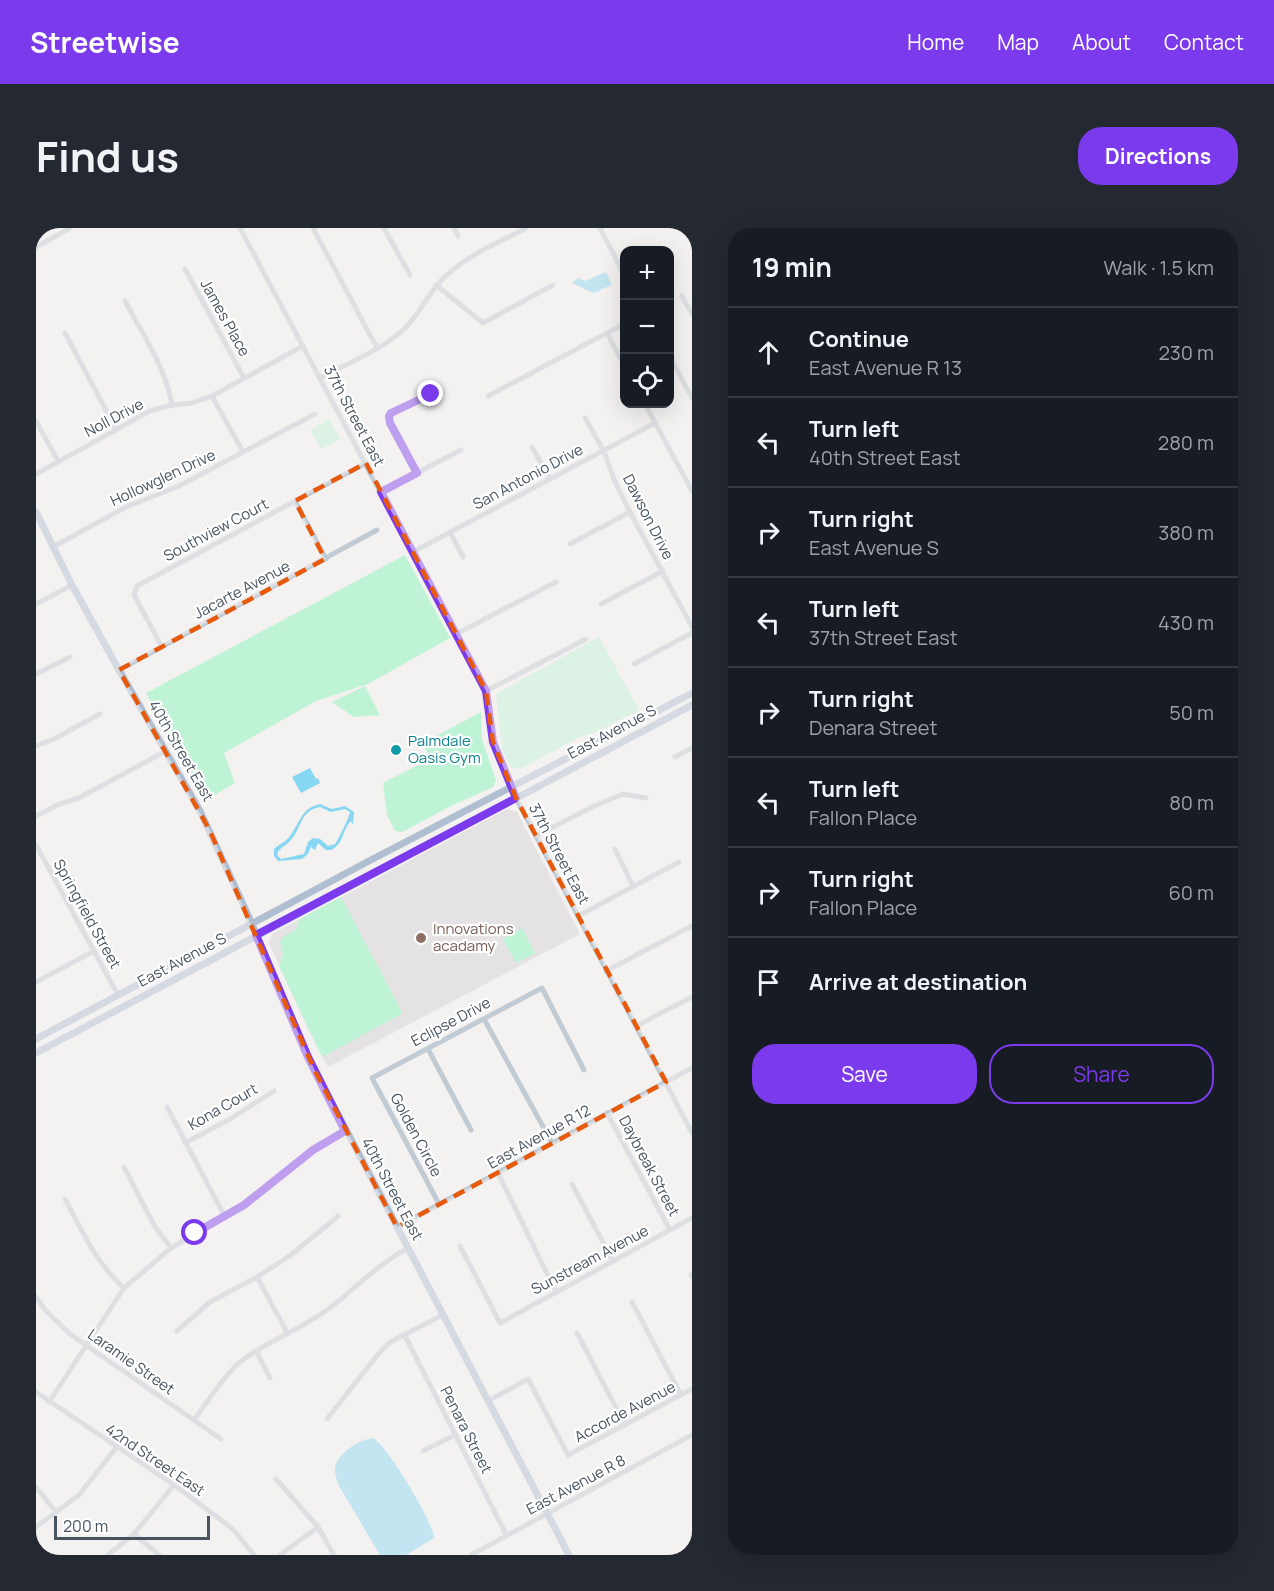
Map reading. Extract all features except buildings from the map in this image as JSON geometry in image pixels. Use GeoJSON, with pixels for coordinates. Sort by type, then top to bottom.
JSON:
{"type":"FeatureCollection","features":[{"type":"Feature","properties":{"kind":"main road","name":"40th Street East"},"geometry":{"type":"LineString","coordinates":[[36,512],[72,585],[209,829],[308,1057],[568,1555]]}},
{"type":"Feature","properties":{"kind":"main road","name":"East Avenue S"},"geometry":{"type":"LineString","coordinates":[[36,1039],[251,923],[692,693]]}},
{"type":"Feature","properties":{"kind":"main road","name":"East Avenue S"},"geometry":{"type":"LineString","coordinates":[[36,1053],[692,705]]}},
{"type":"Feature","properties":{"kind":"street"},"geometry":{"type":"LineString","coordinates":[[36,247],[70,228]]}},
{"type":"Feature","properties":{"kind":"street","name":"37th Street East"},"geometry":{"type":"LineString","coordinates":[[240,228],[486,691],[493,742],[511,788],[692,1133]]}},
{"type":"Feature","properties":{"kind":"street"},"geometry":{"type":"LineString","coordinates":[[313,228],[377,348]]}},
{"type":"Feature","properties":{"kind":"street"},"geometry":{"type":"LineString","coordinates":[[384,228],[410,275]]}},
{"type":"Feature","properties":{"kind":"street"},"geometry":{"type":"LineString","coordinates":[[454,228],[458,236]]}},
{"type":"Feature","properties":{"kind":"street"},"geometry":{"type":"LineString","coordinates":[[320,378],[377,348],[405,328],[436,285],[460,264],[526,228]]}},
{"type":"Feature","properties":{"kind":"street"},"geometry":{"type":"LineString","coordinates":[[600,228],[620,266]]}},
{"type":"Feature","properties":{"kind":"street","name":"James Place"},"geometry":{"type":"LineString","coordinates":[[185,269],[244,378]]}},
{"type":"Feature","properties":{"kind":"street"},"geometry":{"type":"LineString","coordinates":[[436,285],[483,323],[553,285]]}},
{"type":"Feature","properties":{"kind":"street"},"geometry":{"type":"LineString","coordinates":[[682,296],[692,314]]}},
{"type":"Feature","properties":{"kind":"street"},"geometry":{"type":"LineString","coordinates":[[125,302],[169,386],[172,405]]}},
{"type":"Feature","properties":{"kind":"street"},"geometry":{"type":"LineString","coordinates":[[488,396],[620,326]]}},
{"type":"Feature","properties":{"kind":"street"},"geometry":{"type":"LineString","coordinates":[[65,333],[116,429]]}},
{"type":"Feature","properties":{"kind":"street"},"geometry":{"type":"LineString","coordinates":[[607,333],[620,357]]}},
{"type":"Feature","properties":{"kind":"street","name":"Noll Drive"},"geometry":{"type":"LineString","coordinates":[[36,474],[150,411],[192,403],[212,396],[303,346]]}},
{"type":"Feature","properties":{"kind":"street"},"geometry":{"type":"LineString","coordinates":[[674,366],[692,398]]}},
{"type":"Feature","properties":{"kind":"street"},"geometry":{"type":"LineString","coordinates":[[417,473],[388,419],[391,413],[431,394]]}},
{"type":"Feature","properties":{"kind":"street"},"geometry":{"type":"LineString","coordinates":[[212,396],[243,452]]}},
{"type":"Feature","properties":{"kind":"street"},"geometry":{"type":"LineString","coordinates":[[647,408],[692,491]]}},
{"type":"Feature","properties":{"kind":"street","name":"Hollowglen Drive"},"geometry":{"type":"LineString","coordinates":[[53,547],[126,507],[179,486],[315,414]]}},
{"type":"Feature","properties":{"kind":"street","name":"Dawson Drive"},"geometry":{"type":"LineString","coordinates":[[585,418],[604,451],[615,482],[630,512],[692,627]]}},
{"type":"Feature","properties":{"kind":"street"},"geometry":{"type":"LineString","coordinates":[[36,421],[58,461]]}},
{"type":"Feature","properties":{"kind":"street","name":"San Antonio Drive"},"geometry":{"type":"LineString","coordinates":[[412,552],[655,423]]}},
{"type":"Feature","properties":{"kind":"street"},"geometry":{"type":"LineString","coordinates":[[532,447],[550,479]]}},
{"type":"Feature","properties":{"kind":"street"},"geometry":{"type":"LineString","coordinates":[[381,492],[461,450]]}},
{"type":"Feature","properties":{"kind":"street","name":"Southview Court"},"geometry":{"type":"LineString","coordinates":[[162,647],[134,595],[137,586],[366,463]]}},
{"type":"Feature","properties":{"kind":"street"},"geometry":{"type":"LineString","coordinates":[[294,501],[326,559]]}},
{"type":"Feature","properties":{"kind":"street"},"geometry":{"type":"LineString","coordinates":[[570,544],[630,512]]}},
{"type":"Feature","properties":{"kind":"street","name":"Jacarte Avenue"},"geometry":{"type":"LineString","coordinates":[[119,670],[377,530]]}},
{"type":"Feature","properties":{"kind":"street"},"geometry":{"type":"LineString","coordinates":[[450,532],[463,557]]}},
{"type":"Feature","properties":{"kind":"street"},"geometry":{"type":"LineString","coordinates":[[601,604],[663,571]]}},
{"type":"Feature","properties":{"kind":"street"},"geometry":{"type":"LineString","coordinates":[[456,634],[556,582]]}},
{"type":"Feature","properties":{"kind":"street"},"geometry":{"type":"LineString","coordinates":[[36,604],[72,585]]}},
{"type":"Feature","properties":{"kind":"street"},"geometry":{"type":"LineString","coordinates":[[634,664],[692,633]]}},
{"type":"Feature","properties":{"kind":"street"},"geometry":{"type":"LineString","coordinates":[[486,691],[586,639]]}},
{"type":"Feature","properties":{"kind":"street"},"geometry":{"type":"LineString","coordinates":[[36,674],[70,657]]}},
{"type":"Feature","properties":{"kind":"street"},"geometry":{"type":"LineString","coordinates":[[36,746],[100,714]]}},
{"type":"Feature","properties":{"kind":"street"},"geometry":{"type":"LineString","coordinates":[[675,757],[692,748]]}},
{"type":"Feature","properties":{"kind":"street"},"geometry":{"type":"LineString","coordinates":[[36,816],[57,805],[79,798],[166,751]]}},
{"type":"Feature","properties":{"kind":"street"},"geometry":{"type":"LineString","coordinates":[[536,836],[623,794],[646,798]]}},
{"type":"Feature","properties":{"kind":"street","name":"Springfield Street"},"geometry":{"type":"LineString","coordinates":[[36,845],[118,995]]}},
{"type":"Feature","properties":{"kind":"street"},"geometry":{"type":"LineString","coordinates":[[615,849],[633,886]]}},
{"type":"Feature","properties":{"kind":"street"},"geometry":{"type":"LineString","coordinates":[[36,860],[42,857]]}},
{"type":"Feature","properties":{"kind":"street"},"geometry":{"type":"LineString","coordinates":[[578,916],[679,862]]}},
{"type":"Feature","properties":{"kind":"street"},"geometry":{"type":"LineString","coordinates":[[606,970],[692,926]]}},
{"type":"Feature","properties":{"kind":"street"},"geometry":{"type":"LineString","coordinates":[[36,982],[94,951]]}},
{"type":"Feature","properties":{"kind":"street","name":"Eclipse Drive"},"geometry":{"type":"LineString","coordinates":[[372,1078],[542,988],[584,1070]]}},
{"type":"Feature","properties":{"kind":"street"},"geometry":{"type":"LineString","coordinates":[[636,1026],[692,997]]}},
{"type":"Feature","properties":{"kind":"street"},"geometry":{"type":"LineString","coordinates":[[484,1019],[552,1143]]}},
{"type":"Feature","properties":{"kind":"street"},"geometry":{"type":"LineString","coordinates":[[428,1049],[471,1130]]}},
{"type":"Feature","properties":{"kind":"street","name":"East Avenue R 12"},"geometry":{"type":"LineString","coordinates":[[397,1227],[692,1068]]}},
{"type":"Feature","properties":{"kind":"street","name":"Golden Circle"},"geometry":{"type":"LineString","coordinates":[[372,1078],[439,1204]]}},
{"type":"Feature","properties":{"kind":"street","name":"Kona Court"},"geometry":{"type":"LineString","coordinates":[[185,1143],[230,1119],[274,1091]]}},
{"type":"Feature","properties":{"kind":"street"},"geometry":{"type":"LineString","coordinates":[[167,1107],[225,1217]]}},
{"type":"Feature","properties":{"kind":"street","name":"Daybreak Street"},"geometry":{"type":"LineString","coordinates":[[607,1113],[670,1230]]}},
{"type":"Feature","properties":{"kind":"street"},"geometry":{"type":"LineString","coordinates":[[49,1402],[124,1288],[171,1248],[244,1205],[313,1150],[345,1131]]}},
{"type":"Feature","properties":{"kind":"street"},"geometry":{"type":"LineString","coordinates":[[123,1167],[155,1227],[171,1248]]}},
{"type":"Feature","properties":{"kind":"street"},"geometry":{"type":"LineString","coordinates":[[498,1173],[556,1292]]}},
{"type":"Feature","properties":{"kind":"street"},"geometry":{"type":"LineString","coordinates":[[572,1184],[613,1261]]}},
{"type":"Feature","properties":{"kind":"street"},"geometry":{"type":"LineString","coordinates":[[65,1198],[97,1259],[124,1288]]}},
{"type":"Feature","properties":{"kind":"street"},"geometry":{"type":"LineString","coordinates":[[177,1331],[210,1302],[258,1277],[291,1255],[338,1216]]}},
{"type":"Feature","properties":{"kind":"street","name":"Sunstream Avenue"},"geometry":{"type":"LineString","coordinates":[[460,1246],[500,1323],[692,1218]]}},
{"type":"Feature","properties":{"kind":"street"},"geometry":{"type":"LineString","coordinates":[[194,1420],[237,1364],[331,1307],[385,1260],[408,1248]]}},
{"type":"Feature","properties":{"kind":"street"},"geometry":{"type":"LineString","coordinates":[[258,1277],[288,1334]]}},
{"type":"Feature","properties":{"kind":"street","name":"Laramie Street"},"geometry":{"type":"LineString","coordinates":[[36,1297],[45,1310],[85,1346],[221,1439]]}},
{"type":"Feature","properties":{"kind":"street"},"geometry":{"type":"LineString","coordinates":[[632,1302],[681,1395]]}},
{"type":"Feature","properties":{"kind":"street"},"geometry":{"type":"LineString","coordinates":[[327,1419],[389,1343],[442,1314]]}},
{"type":"Feature","properties":{"kind":"street"},"geometry":{"type":"LineString","coordinates":[[577,1333],[625,1425]]}},
{"type":"Feature","properties":{"kind":"street","name":"Penara Street"},"geometry":{"type":"LineString","coordinates":[[404,1334],[507,1536]]}},
{"type":"Feature","properties":{"kind":"street"},"geometry":{"type":"LineString","coordinates":[[256,1351],[270,1378]]}},
{"type":"Feature","properties":{"kind":"street","name":"Accorde Avenue"},"geometry":{"type":"LineString","coordinates":[[488,1401],[528,1379],[568,1455],[692,1389]]}},
{"type":"Feature","properties":{"kind":"street","name":"42nd Street East"},"geometry":{"type":"LineString","coordinates":[[36,1392],[174,1485],[233,1529],[254,1555]]}},
{"type":"Feature","properties":{"kind":"street"},"geometry":{"type":"LineString","coordinates":[[423,1451],[455,1434]]}},
{"type":"Feature","properties":{"kind":"street","name":"East Avenue R 8"},"geometry":{"type":"LineString","coordinates":[[471,1555],[692,1436]]}},
{"type":"Feature","properties":{"kind":"street"},"geometry":{"type":"LineString","coordinates":[[36,1527],[79,1495],[116,1448]]}},
{"type":"Feature","properties":{"kind":"street"},"geometry":{"type":"LineString","coordinates":[[276,1479],[318,1527],[334,1555]]}},
{"type":"Feature","properties":{"kind":"street"},"geometry":{"type":"LineString","coordinates":[[108,1555],[134,1534],[174,1485]]}},
{"type":"Feature","properties":{"kind":"street"},"geometry":{"type":"LineString","coordinates":[[36,1487],[56,1512]]}},
{"type":"Feature","properties":{"kind":"street"},"geometry":{"type":"LineString","coordinates":[[280,1555],[318,1527]]}},
{"type":"Feature","properties":{"kind":"street"},"geometry":{"type":"LineString","coordinates":[[134,1534],[159,1555]]}},
{"type":"Feature","properties":{"kind":"highlighted area"},"geometry":{"type":"Polygon","coordinates":[[[366,463],[486,691],[493,742],[516,798],[666,1082],[397,1227],[314,1069],[209,829],[119,670],[325,559],[295,501],[366,463]]]}},
{"type":"Feature","properties":{"kind":"shaded area","name":"Innovations acadamy"},"geometry":{"type":"Polygon","coordinates":[[[507,809],[517,812],[580,934],[328,1067],[269,943],[272,934],[507,809]]]}},
{"type":"Feature","properties":{"kind":"green space"},"geometry":{"type":"Polygon","coordinates":[[[329,419],[340,439],[321,449],[310,430],[329,419]]]}},
{"type":"Feature","properties":{"kind":"green space"},"geometry":{"type":"Polygon","coordinates":[[[405,555],[450,638],[368,684],[316,701],[224,753],[235,783],[206,800],[146,693],[405,555]]]}},
{"type":"Feature","properties":{"kind":"green space"},"geometry":{"type":"Polygon","coordinates":[[[599,637],[639,710],[596,732],[578,738],[520,769],[511,768],[502,748],[496,694],[599,637]]]}},
{"type":"Feature","properties":{"kind":"green space"},"geometry":{"type":"Polygon","coordinates":[[[365,686],[380,715],[354,717],[332,702],[365,686]]]}},
{"type":"Feature","properties":{"kind":"green space"},"geometry":{"type":"Polygon","coordinates":[[[481,712],[482,740],[496,780],[493,787],[402,832],[395,831],[387,815],[383,783],[430,759],[423,743],[481,712]]]}},
{"type":"Feature","properties":{"kind":"green space"},"geometry":{"type":"Polygon","coordinates":[[[341,897],[402,1012],[322,1057],[279,966],[283,954],[280,942],[283,937],[295,930],[300,919],[341,897]]]}},
{"type":"Feature","properties":{"kind":"green space"},"geometry":{"type":"Polygon","coordinates":[[[522,928],[535,953],[516,963],[503,939],[522,928]]]}},
{"type":"Feature","properties":{"kind":"water"},"geometry":{"type":"Polygon","coordinates":[[[606,272],[612,285],[593,293],[572,283],[578,278],[585,281],[606,272]]]}},
{"type":"Feature","properties":{"kind":"water"},"geometry":{"type":"Polygon","coordinates":[[[310,768],[320,783],[301,793],[292,777],[310,768]]]}},
{"type":"Feature","properties":{"kind":"water"},"geometry":{"type":"Polygon","coordinates":[[[320,804],[332,809],[345,806],[354,812],[353,825],[351,821],[341,841],[331,850],[326,850],[318,843],[315,850],[312,845],[308,854],[302,859],[278,861],[274,856],[274,849],[288,838],[305,812],[320,804]],[[320,807],[308,812],[294,836],[279,850],[277,855],[281,859],[304,854],[308,842],[313,838],[320,839],[328,846],[335,844],[350,812],[345,809],[331,812],[320,807]]]}},
{"type":"Feature","properties":{"kind":"water"},"geometry":{"type":"Polygon","coordinates":[[[373,1438],[399,1469],[432,1529],[434,1538],[406,1555],[380,1555],[339,1486],[336,1477],[335,1467],[341,1456],[356,1444],[373,1438]]]}},
{"type":"Feature","properties":{"kind":"place","name":"Palmdale Oasis Gym"},"geometry":{"type":"Point","coordinates":[396,750]}},
{"type":"Feature","properties":{"kind":"place","name":"Innovations acadamy"},"geometry":{"type":"Point","coordinates":[421,938]}},
{"type":"Feature","properties":{"kind":"route"},"geometry":{"type":"LineString","coordinates":[[195,1233],[244,1205],[313,1150],[345,1131],[298,1035],[256,935],[516,798],[493,742],[486,691],[381,492],[417,473],[388,419],[389,416],[431,394]]}}]}
